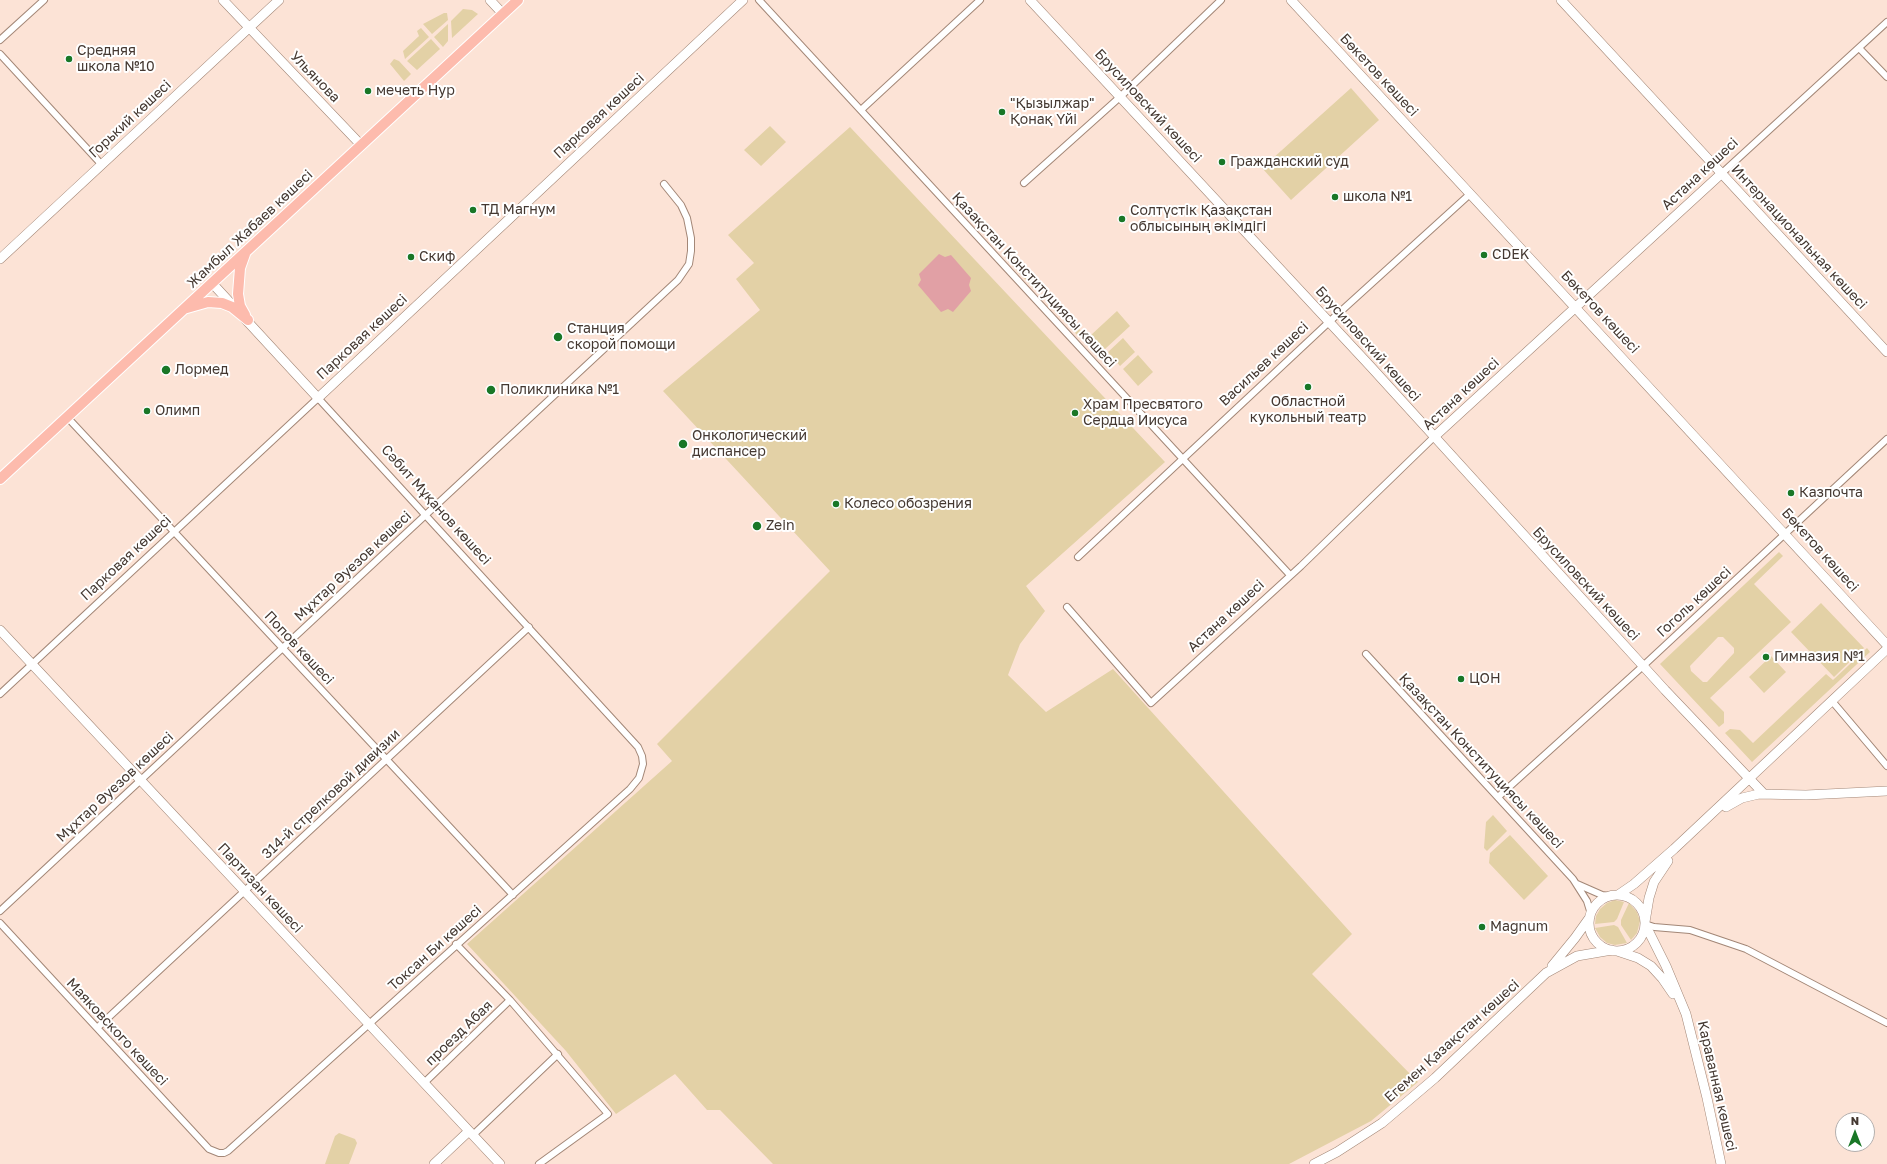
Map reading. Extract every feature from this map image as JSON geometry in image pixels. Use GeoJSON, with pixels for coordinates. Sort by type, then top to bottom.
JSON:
{"type":"FeatureCollection","features":[{"type":"Feature","properties":{"kind":"main road","name":"Ульянова"},"geometry":{"type":"LineString","coordinates":[[223,0],[361,145]]}},
{"type":"Feature","properties":{"kind":"main road","name":"Горький көшесі"},"geometry":{"type":"LineString","coordinates":[[0,259],[279,0]]}},
{"type":"Feature","properties":{"kind":"main road"},"geometry":{"type":"LineString","coordinates":[[490,0],[503,14]]}},
{"type":"Feature","properties":{"kind":"main road","name":"Жамбыл Жабаев көшесі"},"geometry":{"type":"LineString","coordinates":[[0,479],[518,0]]}},
{"type":"Feature","properties":{"kind":"main road","name":"Парковая көшесі"},"geometry":{"type":"LineString","coordinates":[[318,398],[743,0]]}},
{"type":"Feature","properties":{"kind":"main road","name":"Брусиловский көшесі"},"geometry":{"type":"LineString","coordinates":[[1030,0],[1329,322],[1643,666],[1763,793]]}},
{"type":"Feature","properties":{"kind":"main road","name":"Бөкетов көшесі"},"geometry":{"type":"LineString","coordinates":[[1291,0],[1887,644]]}},
{"type":"Feature","properties":{"kind":"main road","name":"Интернациональная көшесі"},"geometry":{"type":"LineString","coordinates":[[1561,0],[1887,352]]}},
{"type":"Feature","properties":{"kind":"main road","name":"Астана көшесі"},"geometry":{"type":"LineString","coordinates":[[1434,437],[1721,174]]}},
{"type":"Feature","properties":{"kind":"main road"},"geometry":{"type":"LineString","coordinates":[[247,250],[240,268],[238,294],[240,306],[248,320]]}},
{"type":"Feature","properties":{"kind":"main road","name":"Сәбит Мұқанов көшесі"},"geometry":{"type":"LineString","coordinates":[[212,283],[248,320],[318,398]]}},
{"type":"Feature","properties":{"kind":"main road"},"geometry":{"type":"LineString","coordinates":[[179,313],[196,305],[215,302],[232,307],[248,320]]}},
{"type":"Feature","properties":{"kind":"main road","name":"Партизан көшесі"},"geometry":{"type":"LineString","coordinates":[[0,630],[500,1164]]}},
{"type":"Feature","properties":{"kind":"main road"},"geometry":{"type":"LineString","coordinates":[[1546,973],[1564,952],[1598,903],[1614,896],[1653,868],[1750,779],[1887,649]]}},
{"type":"Feature","properties":{"kind":"main road"},"geometry":{"type":"LineString","coordinates":[[1763,766],[1759,779],[1763,793]]}},
{"type":"Feature","properties":{"kind":"main road"},"geometry":{"type":"LineString","coordinates":[[1591,914],[1590,926],[1594,937],[1601,946],[1613,950],[1626,950],[1636,944],[1642,935],[1650,894],[1659,872],[1665,864],[1748,786],[1750,779]]}},
{"type":"Feature","properties":{"kind":"main road"},"geometry":{"type":"LineString","coordinates":[[1719,813],[1738,799],[1763,793],[1806,795],[1887,791]]}},
{"type":"Feature","properties":{"kind":"main road"},"geometry":{"type":"LineString","coordinates":[[1614,896],[1628,898],[1637,903],[1643,912],[1645,923]]}},
{"type":"Feature","properties":{"kind":"main road","name":"Караванная көшесі"},"geometry":{"type":"LineString","coordinates":[[1645,923],[1666,966],[1686,1014],[1707,1098],[1721,1164]]}},
{"type":"Feature","properties":{"kind":"main road","name":"Караванная көшесі"},"geometry":{"type":"LineString","coordinates":[[1613,950],[1638,958],[1651,966],[1665,981],[1686,1014]]}},
{"type":"Feature","properties":{"kind":"main road","name":"Егемен Қазақстан көшесі"},"geometry":{"type":"LineString","coordinates":[[1314,1164],[1337,1152],[1382,1123],[1435,1078],[1546,973],[1577,956],[1613,950]]}},
{"type":"Feature","properties":{"kind":"main road"},"geometry":{"type":"LineString","coordinates":[[434,1164],[471,1133]]}},
{"type":"Feature","properties":{"kind":"street"},"geometry":{"type":"LineString","coordinates":[[0,40],[44,0]]}},
{"type":"Feature","properties":{"kind":"street","name":"Қазақстан Конституциясы көшесі"},"geometry":{"type":"LineString","coordinates":[[760,0],[1290,575]]}},
{"type":"Feature","properties":{"kind":"street"},"geometry":{"type":"LineString","coordinates":[[861,110],[980,0]]}},
{"type":"Feature","properties":{"kind":"street"},"geometry":{"type":"LineString","coordinates":[[1024,182],[1120,97],[1221,0]]}},
{"type":"Feature","properties":{"kind":"street","name":"Астана көшесі"},"geometry":{"type":"LineString","coordinates":[[1721,174],[1887,22]]}},
{"type":"Feature","properties":{"kind":"street"},"geometry":{"type":"LineString","coordinates":[[1859,48],[1887,77]]}},
{"type":"Feature","properties":{"kind":"street"},"geometry":{"type":"LineString","coordinates":[[0,54],[102,165]]}},
{"type":"Feature","properties":{"kind":"street","name":"Мұхтар Әуезов көшесі"},"geometry":{"type":"LineString","coordinates":[[0,911],[682,275],[691,257],[690,231],[681,205],[664,184]]}},
{"type":"Feature","properties":{"kind":"street","name":"Васильев көшесі"},"geometry":{"type":"LineString","coordinates":[[1078,557],[1329,322],[1470,194]]}},
{"type":"Feature","properties":{"kind":"street","name":"Сәбит Мұқанов көшесі"},"geometry":{"type":"LineString","coordinates":[[318,398],[638,747]]}},
{"type":"Feature","properties":{"kind":"street","name":"Парковая көшесі"},"geometry":{"type":"LineString","coordinates":[[0,694],[318,398]]}},
{"type":"Feature","properties":{"kind":"street","name":"Попов көшесі"},"geometry":{"type":"LineString","coordinates":[[67,417],[512,895]]}},
{"type":"Feature","properties":{"kind":"street","name":"Астана көшесі"},"geometry":{"type":"LineString","coordinates":[[1067,607],[1151,703],[1290,575],[1434,437]]}},
{"type":"Feature","properties":{"kind":"street","name":"Гоголь көшесі"},"geometry":{"type":"LineString","coordinates":[[1498,797],[1643,666],[1887,439]]}},
{"type":"Feature","properties":{"kind":"street","name":"314-й стрелковой дивизии"},"geometry":{"type":"LineString","coordinates":[[97,1028],[529,627]]}},
{"type":"Feature","properties":{"kind":"street","name":"Қазақстан Конституциясы көшесі"},"geometry":{"type":"LineString","coordinates":[[1366,654],[1577,884],[1588,904],[1591,914]]}},
{"type":"Feature","properties":{"kind":"street"},"geometry":{"type":"LineString","coordinates":[[1832,701],[1887,766]]}},
{"type":"Feature","properties":{"kind":"street","name":"Токсан Би көшесі"},"geometry":{"type":"LineString","coordinates":[[219,1153],[228,1151],[635,784],[641,773],[643,764],[642,756],[638,747]]}},
{"type":"Feature","properties":{"kind":"street","name":"Қазақстан Конституциясы көшесі"},"geometry":{"type":"LineString","coordinates":[[1577,884],[1602,895],[1614,896]]}},
{"type":"Feature","properties":{"kind":"street","name":"Маяковского көшесі"},"geometry":{"type":"LineString","coordinates":[[0,923],[209,1149],[219,1153]]}},
{"type":"Feature","properties":{"kind":"street"},"geometry":{"type":"LineString","coordinates":[[1645,923],[1654,927],[1690,930],[1746,949],[1887,1023]]}},
{"type":"Feature","properties":{"kind":"street"},"geometry":{"type":"LineString","coordinates":[[456,944],[510,1000],[608,1114],[539,1164]]}},
{"type":"Feature","properties":{"kind":"street","name":"проезд Абая"},"geometry":{"type":"LineString","coordinates":[[424,1083],[510,1000]]}},
{"type":"Feature","properties":{"kind":"street"},"geometry":{"type":"LineString","coordinates":[[471,1133],[558,1054]]}},
{"type":"Feature","properties":{"kind":"shaded area"},"geometry":{"type":"Polygon","coordinates":[[[463,9],[472,10],[478,14],[452,38],[451,21],[463,9]]]}},
{"type":"Feature","properties":{"kind":"shaded area"},"geometry":{"type":"Polygon","coordinates":[[[444,13],[447,13],[448,20],[432,34],[423,24],[444,13]]]}},
{"type":"Feature","properties":{"kind":"shaded area"},"geometry":{"type":"Polygon","coordinates":[[[448,24],[448,41],[443,47],[434,37],[448,24]]]}},
{"type":"Feature","properties":{"kind":"shaded area"},"geometry":{"type":"Polygon","coordinates":[[[421,28],[429,37],[405,59],[403,51],[419,36],[417,31],[421,28]]]}},
{"type":"Feature","properties":{"kind":"shaded area"},"geometry":{"type":"Polygon","coordinates":[[[431,39],[440,49],[417,70],[407,61],[431,39]]]}},
{"type":"Feature","properties":{"kind":"shaded area"},"geometry":{"type":"Polygon","coordinates":[[[394,59],[399,61],[411,74],[404,81],[390,64],[394,59]]]}},
{"type":"Feature","properties":{"kind":"shaded area"},"geometry":{"type":"Polygon","coordinates":[[[1351,88],[1379,120],[1291,200],[1262,168],[1351,88]]]}},
{"type":"Feature","properties":{"kind":"shaded area"},"geometry":{"type":"Polygon","coordinates":[[[770,126],[786,142],[761,166],[744,150],[770,126]]]}},
{"type":"Feature","properties":{"kind":"shaded area"},"geometry":{"type":"Polygon","coordinates":[[[850,127],[1165,462],[1026,586],[1045,611],[1020,644],[1008,675],[1046,712],[1113,669],[1352,934],[1312,974],[1418,1082],[1371,1121],[1289,1164],[773,1164],[720,1110],[707,1110],[675,1074],[616,1114],[566,1051],[467,944],[672,761],[657,744],[830,571],[663,391],[760,310],[736,279],[754,263],[728,235],[850,127]]]}},
{"type":"Feature","properties":{"kind":"shaded area"},"geometry":{"type":"Polygon","coordinates":[[[939,254],[945,257],[951,255],[971,278],[969,285],[971,291],[953,312],[948,309],[941,312],[918,285],[921,280],[919,274],[939,254]]]}},
{"type":"Feature","properties":{"kind":"shaded area"},"geometry":{"type":"Polygon","coordinates":[[[1011,255],[1039,286],[1035,290],[1006,259],[1011,255]]]}},
{"type":"Feature","properties":{"kind":"shaded area"},"geometry":{"type":"Polygon","coordinates":[[[1054,302],[1084,334],[1080,338],[1050,306],[1054,302]]]}},
{"type":"Feature","properties":{"kind":"shaded area"},"geometry":{"type":"Polygon","coordinates":[[[1117,311],[1130,326],[1105,349],[1091,335],[1117,311]]]}},
{"type":"Feature","properties":{"kind":"shaded area"},"geometry":{"type":"Polygon","coordinates":[[[1123,338],[1135,352],[1120,366],[1108,352],[1123,338]]]}},
{"type":"Feature","properties":{"kind":"shaded area"},"geometry":{"type":"Polygon","coordinates":[[[1138,355],[1153,372],[1138,386],[1123,369],[1138,355]]]}},
{"type":"Feature","properties":{"kind":"shaded area"},"geometry":{"type":"Polygon","coordinates":[[[1779,552],[1783,556],[1754,584],[1791,622],[1710,698],[1724,712],[1724,723],[1719,727],[1660,664],[1779,552]],[[1718,637],[1690,666],[1691,671],[1703,682],[1707,682],[1734,653],[1734,648],[1723,637],[1718,637]]]}},
{"type":"Feature","properties":{"kind":"shaded area"},"geometry":{"type":"Polygon","coordinates":[[[1821,603],[1864,648],[1834,677],[1791,632],[1821,603]]]}},
{"type":"Feature","properties":{"kind":"shaded area"},"geometry":{"type":"Polygon","coordinates":[[[1867,648],[1870,652],[1752,762],[1725,733],[1730,729],[1740,730],[1753,743],[1826,674],[1833,680],[1867,648]]]}},
{"type":"Feature","properties":{"kind":"shaded area"},"geometry":{"type":"Polygon","coordinates":[[[1771,656],[1786,672],[1764,693],[1749,677],[1771,656]]]}},
{"type":"Feature","properties":{"kind":"shaded area"},"geometry":{"type":"Polygon","coordinates":[[[1493,815],[1507,831],[1487,851],[1484,848],[1486,822],[1493,815]]]}},
{"type":"Feature","properties":{"kind":"shaded area"},"geometry":{"type":"Polygon","coordinates":[[[1510,835],[1548,876],[1524,900],[1489,863],[1490,853],[1510,835]]]}},
{"type":"Feature","properties":{"kind":"shaded area"},"geometry":{"type":"Polygon","coordinates":[[[1615,900],[1624,902],[1617,919],[1614,922],[1595,924],[1596,916],[1600,909],[1607,903],[1615,900]]]}},
{"type":"Feature","properties":{"kind":"shaded area"},"geometry":{"type":"Polygon","coordinates":[[[1629,903],[1637,912],[1640,921],[1637,933],[1631,940],[1621,925],[1621,920],[1629,903]]]}},
{"type":"Feature","properties":{"kind":"shaded area"},"geometry":{"type":"Polygon","coordinates":[[[1614,925],[1618,927],[1627,943],[1615,945],[1607,943],[1600,937],[1595,928],[1614,925]]]}},
{"type":"Feature","properties":{"kind":"shaded area"},"geometry":{"type":"Polygon","coordinates":[[[339,1133],[355,1139],[357,1143],[349,1164],[325,1164],[335,1136],[339,1133]]]}},
{"type":"Feature","properties":{"kind":"place","name":"Средняя школа №10"},"geometry":{"type":"Point","coordinates":[69,59]}},
{"type":"Feature","properties":{"kind":"place","name":"мечеть Нур"},"geometry":{"type":"Point","coordinates":[368,91]}},
{"type":"Feature","properties":{"kind":"place","name":"\"Қызылжар\" Қонақ Үйі"},"geometry":{"type":"Point","coordinates":[1002,112]}},
{"type":"Feature","properties":{"kind":"place","name":"Гражданский суд"},"geometry":{"type":"Point","coordinates":[1222,162]}},
{"type":"Feature","properties":{"kind":"place","name":"школа №1"},"geometry":{"type":"Point","coordinates":[1335,197]}},
{"type":"Feature","properties":{"kind":"place","name":"ТД Магнум"},"geometry":{"type":"Point","coordinates":[473,210]}},
{"type":"Feature","properties":{"kind":"place","name":"Солтүстік Қазақстан облысының әкімдігі"},"geometry":{"type":"Point","coordinates":[1122,219]}},
{"type":"Feature","properties":{"kind":"place","name":"CDEK"},"geometry":{"type":"Point","coordinates":[1484,255]}},
{"type":"Feature","properties":{"kind":"place","name":"Скиф"},"geometry":{"type":"Point","coordinates":[411,257]}},
{"type":"Feature","properties":{"kind":"place","name":"Станция скорой помощи"},"geometry":{"type":"Point","coordinates":[558,337]}},
{"type":"Feature","properties":{"kind":"place","name":"Лормед"},"geometry":{"type":"Point","coordinates":[166,370]}},
{"type":"Feature","properties":{"kind":"place","name":"Областной кукольный театр"},"geometry":{"type":"Point","coordinates":[1308,387]}},
{"type":"Feature","properties":{"kind":"place","name":"Поликлиника №1"},"geometry":{"type":"Point","coordinates":[491,390]}},
{"type":"Feature","properties":{"kind":"place","name":"Олимп"},"geometry":{"type":"Point","coordinates":[147,411]}},
{"type":"Feature","properties":{"kind":"place","name":"Храм Пресвятого Сердца Иисуса"},"geometry":{"type":"Point","coordinates":[1075,413]}},
{"type":"Feature","properties":{"kind":"place","name":"Онкологический диспансер"},"geometry":{"type":"Point","coordinates":[683,444]}},
{"type":"Feature","properties":{"kind":"place","name":"Казпочта"},"geometry":{"type":"Point","coordinates":[1791,493]}},
{"type":"Feature","properties":{"kind":"place","name":"Колесо обозрения"},"geometry":{"type":"Point","coordinates":[836,504]}},
{"type":"Feature","properties":{"kind":"place","name":"Zein"},"geometry":{"type":"Point","coordinates":[757,526]}},
{"type":"Feature","properties":{"kind":"place","name":"Гимназия №1"},"geometry":{"type":"Point","coordinates":[1766,657]}},
{"type":"Feature","properties":{"kind":"place","name":"ЦОН"},"geometry":{"type":"Point","coordinates":[1461,679]}},
{"type":"Feature","properties":{"kind":"place","name":"Magnum"},"geometry":{"type":"Point","coordinates":[1482,927]}}]}
